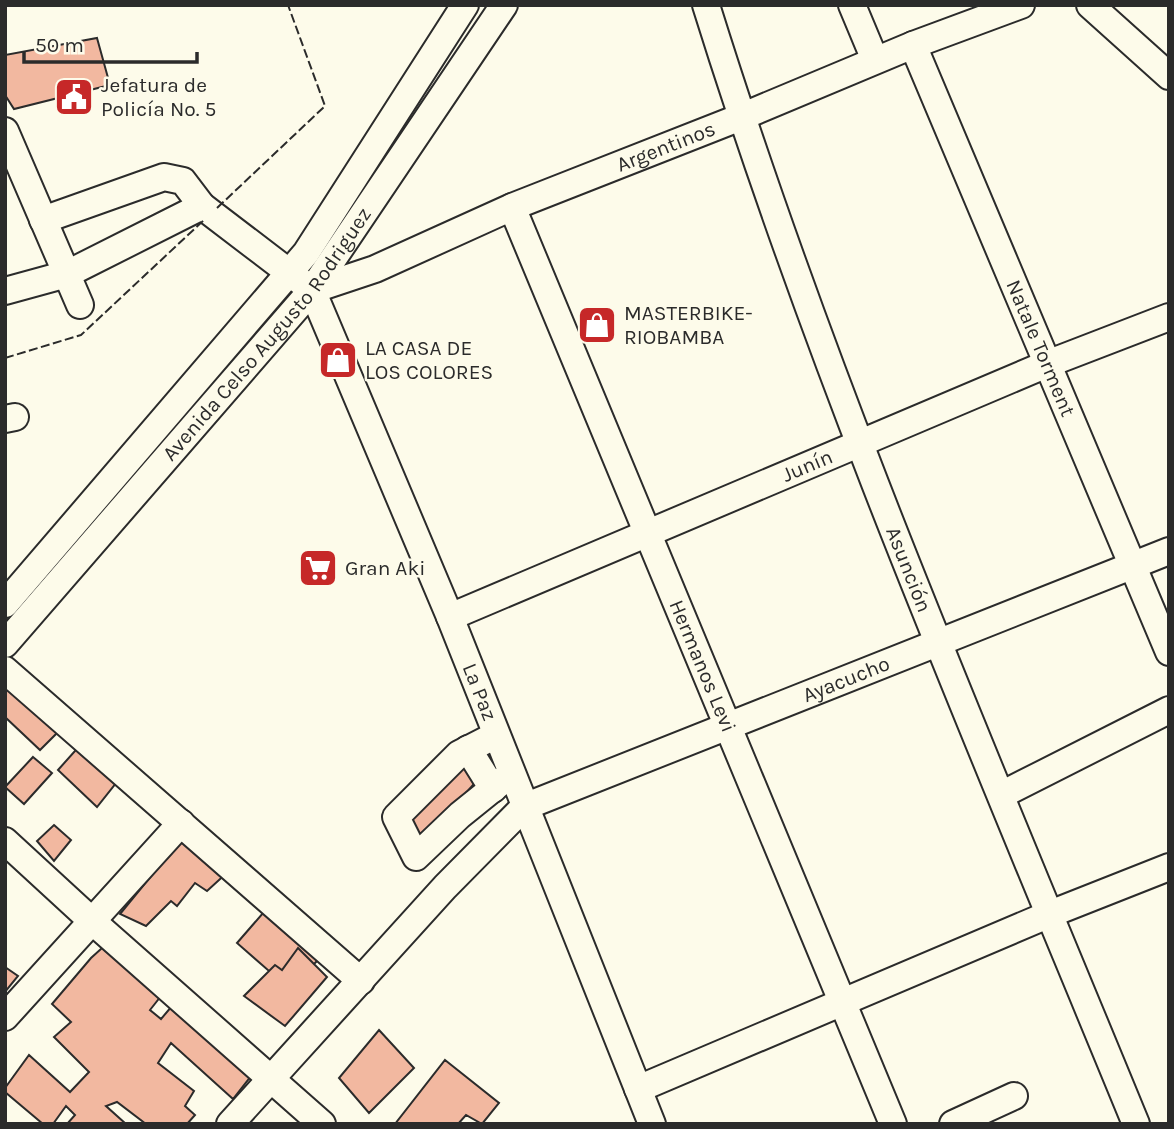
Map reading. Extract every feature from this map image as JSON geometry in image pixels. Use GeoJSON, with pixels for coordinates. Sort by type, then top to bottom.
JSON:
{"type":"FeatureCollection","features":[{"type":"Feature","properties":{"kind":"street","name":"Avenida Celso Augusto Rodriguez"},"geometry":{"type":"LineString","coordinates":[[5,644],[312,290],[505,5]]}},
{"type":"Feature","properties":{"kind":"street","name":"Asunción"},"geometry":{"type":"LineString","coordinates":[[706,5],[741,117],[859,443],[1136,1124]]}},
{"type":"Feature","properties":{"kind":"street"},"geometry":{"type":"LineString","coordinates":[[852,5],[875,60]]}},
{"type":"Feature","properties":{"kind":"street","name":"Argentinos"},"geometry":{"type":"LineString","coordinates":[[312,290],[375,269],[512,207],[741,117],[875,60],[1021,5]]}},
{"type":"Feature","properties":{"kind":"street"},"geometry":{"type":"LineString","coordinates":[[1090,5],[1169,76]]}},
{"type":"Feature","properties":{"kind":"street","name":"Avenida Celso Augusto Rodriguez"},"geometry":{"type":"LineString","coordinates":[[5,604],[306,253],[350,187],[458,9]]}},
{"type":"Feature","properties":{"kind":"street","name":"Natale Torment"},"geometry":{"type":"LineString","coordinates":[[913,45],[1169,652]]}},
{"type":"Feature","properties":{"kind":"street"},"geometry":{"type":"LineString","coordinates":[[5,131],[80,305]]}},
{"type":"Feature","properties":{"kind":"street"},"geometry":{"type":"LineString","coordinates":[[43,219],[164,177],[183,181],[202,206],[312,290]]}},
{"type":"Feature","properties":{"kind":"street"},"geometry":{"type":"LineString","coordinates":[[5,291],[67,274],[202,206]]}},
{"type":"Feature","properties":{"kind":"street","name":"Hermanos Levi"},"geometry":{"type":"LineString","coordinates":[[512,207],[893,1124]]}},
{"type":"Feature","properties":{"kind":"street","name":"La Paz"},"geometry":{"type":"LineString","coordinates":[[312,290],[450,617],[496,735],[502,781],[524,807],[652,1124]]}},
{"type":"Feature","properties":{"kind":"street","name":"Junín"},"geometry":{"type":"LineString","coordinates":[[450,617],[1047,364],[1169,317]]}},
{"type":"Feature","properties":{"kind":"street","name":"Ayacucho"},"geometry":{"type":"LineString","coordinates":[[524,807],[1169,551]]}},
{"type":"Feature","properties":{"kind":"street"},"geometry":{"type":"LineString","coordinates":[[5,670],[361,981]]}},
{"type":"Feature","properties":{"kind":"street"},"geometry":{"type":"LineString","coordinates":[[1001,795],[1169,710]]}},
{"type":"Feature","properties":{"kind":"street"},"geometry":{"type":"LineString","coordinates":[[445,887],[416,857],[396,817],[459,754],[496,735]]}},
{"type":"Feature","properties":{"kind":"street"},"geometry":{"type":"LineString","coordinates":[[416,857],[502,781],[468,749]]}},
{"type":"Feature","properties":{"kind":"street"},"geometry":{"type":"LineString","coordinates":[[230,1124],[445,887],[524,807]]}},
{"type":"Feature","properties":{"kind":"street"},"geometry":{"type":"LineString","coordinates":[[5,1017],[181,823]]}},
{"type":"Feature","properties":{"kind":"street"},"geometry":{"type":"LineString","coordinates":[[5,841],[322,1124]]}},
{"type":"Feature","properties":{"kind":"street"},"geometry":{"type":"LineString","coordinates":[[638,1089],[1050,914],[1169,867]]}},
{"type":"Feature","properties":{"kind":"street"},"geometry":{"type":"LineString","coordinates":[[953,1124],[1014,1096]]}},
{"type":"Feature","properties":{"kind":"building"},"geometry":{"type":"Polygon","coordinates":[[[97,38],[110,85],[14,109],[5,95],[5,55],[97,38]]]}},
{"type":"Feature","properties":{"kind":"building"},"geometry":{"type":"Polygon","coordinates":[[[5,681],[63,727],[40,750],[5,717],[5,681]]]}},
{"type":"Feature","properties":{"kind":"building"},"geometry":{"type":"Polygon","coordinates":[[[83,742],[120,778],[97,807],[58,770],[83,742]]]}},
{"type":"Feature","properties":{"kind":"building"},"geometry":{"type":"Polygon","coordinates":[[[33,757],[52,773],[24,804],[5,787],[33,757]]]}},
{"type":"Feature","properties":{"kind":"building"},"geometry":{"type":"Polygon","coordinates":[[[463,757],[482,775],[423,841],[403,823],[463,757]]]}},
{"type":"Feature","properties":{"kind":"building"},"geometry":{"type":"Polygon","coordinates":[[[54,825],[71,840],[54,861],[37,841],[54,825]]]}},
{"type":"Feature","properties":{"kind":"building"},"geometry":{"type":"Polygon","coordinates":[[[187,832],[231,869],[207,891],[195,883],[177,906],[171,901],[146,926],[120,914],[187,832]]]}},
{"type":"Feature","properties":{"kind":"building"},"geometry":{"type":"Polygon","coordinates":[[[270,905],[325,953],[314,964],[298,948],[282,970],[275,965],[269,971],[237,943],[270,905]]]}},
{"type":"Feature","properties":{"kind":"building"},"geometry":{"type":"Polygon","coordinates":[[[102,948],[161,996],[150,1010],[161,1019],[172,1006],[251,1076],[233,1099],[171,1043],[158,1063],[194,1091],[185,1106],[195,1115],[187,1124],[146,1124],[117,1102],[106,1106],[126,1124],[67,1124],[75,1115],[66,1106],[53,1124],[43,1124],[5,1092],[5,1088],[29,1055],[70,1092],[89,1072],[54,1037],[71,1022],[52,1004],[102,948]]]}},
{"type":"Feature","properties":{"kind":"building"},"geometry":{"type":"Polygon","coordinates":[[[298,948],[327,977],[285,1026],[244,996],[275,965],[282,970],[298,948]]]}},
{"type":"Feature","properties":{"kind":"building"},"geometry":{"type":"Polygon","coordinates":[[[5,967],[18,976],[5,992],[5,967]]]}},
{"type":"Feature","properties":{"kind":"building"},"geometry":{"type":"Polygon","coordinates":[[[379,1030],[414,1068],[369,1113],[339,1078],[379,1030]]]}},
{"type":"Feature","properties":{"kind":"building"},"geometry":{"type":"Polygon","coordinates":[[[445,1060],[499,1103],[482,1124],[466,1115],[458,1124],[395,1124],[445,1060]]]}},
{"type":"Feature","properties":{"kind":"fence"},"geometry":{"type":"LineString","coordinates":[[217,208],[325,106],[288,5]]}},
{"type":"Feature","properties":{"kind":"fence"},"geometry":{"type":"LineString","coordinates":[[5,358],[81,335],[204,220]]}},
{"type":"Feature","properties":{"kind":"place","name":"Jefatura de Policía No. 5"},"geometry":{"type":"Point","coordinates":[74,97]}},
{"type":"Feature","properties":{"kind":"place","name":"MASTERBIKE- RIOBAMBA"},"geometry":{"type":"Point","coordinates":[597,325]}},
{"type":"Feature","properties":{"kind":"place","name":"LA CASA DE LOS COLORES"},"geometry":{"type":"Point","coordinates":[338,360]}},
{"type":"Feature","properties":{"kind":"place","name":"Gran Aki"},"geometry":{"type":"Point","coordinates":[318,568]}}]}
